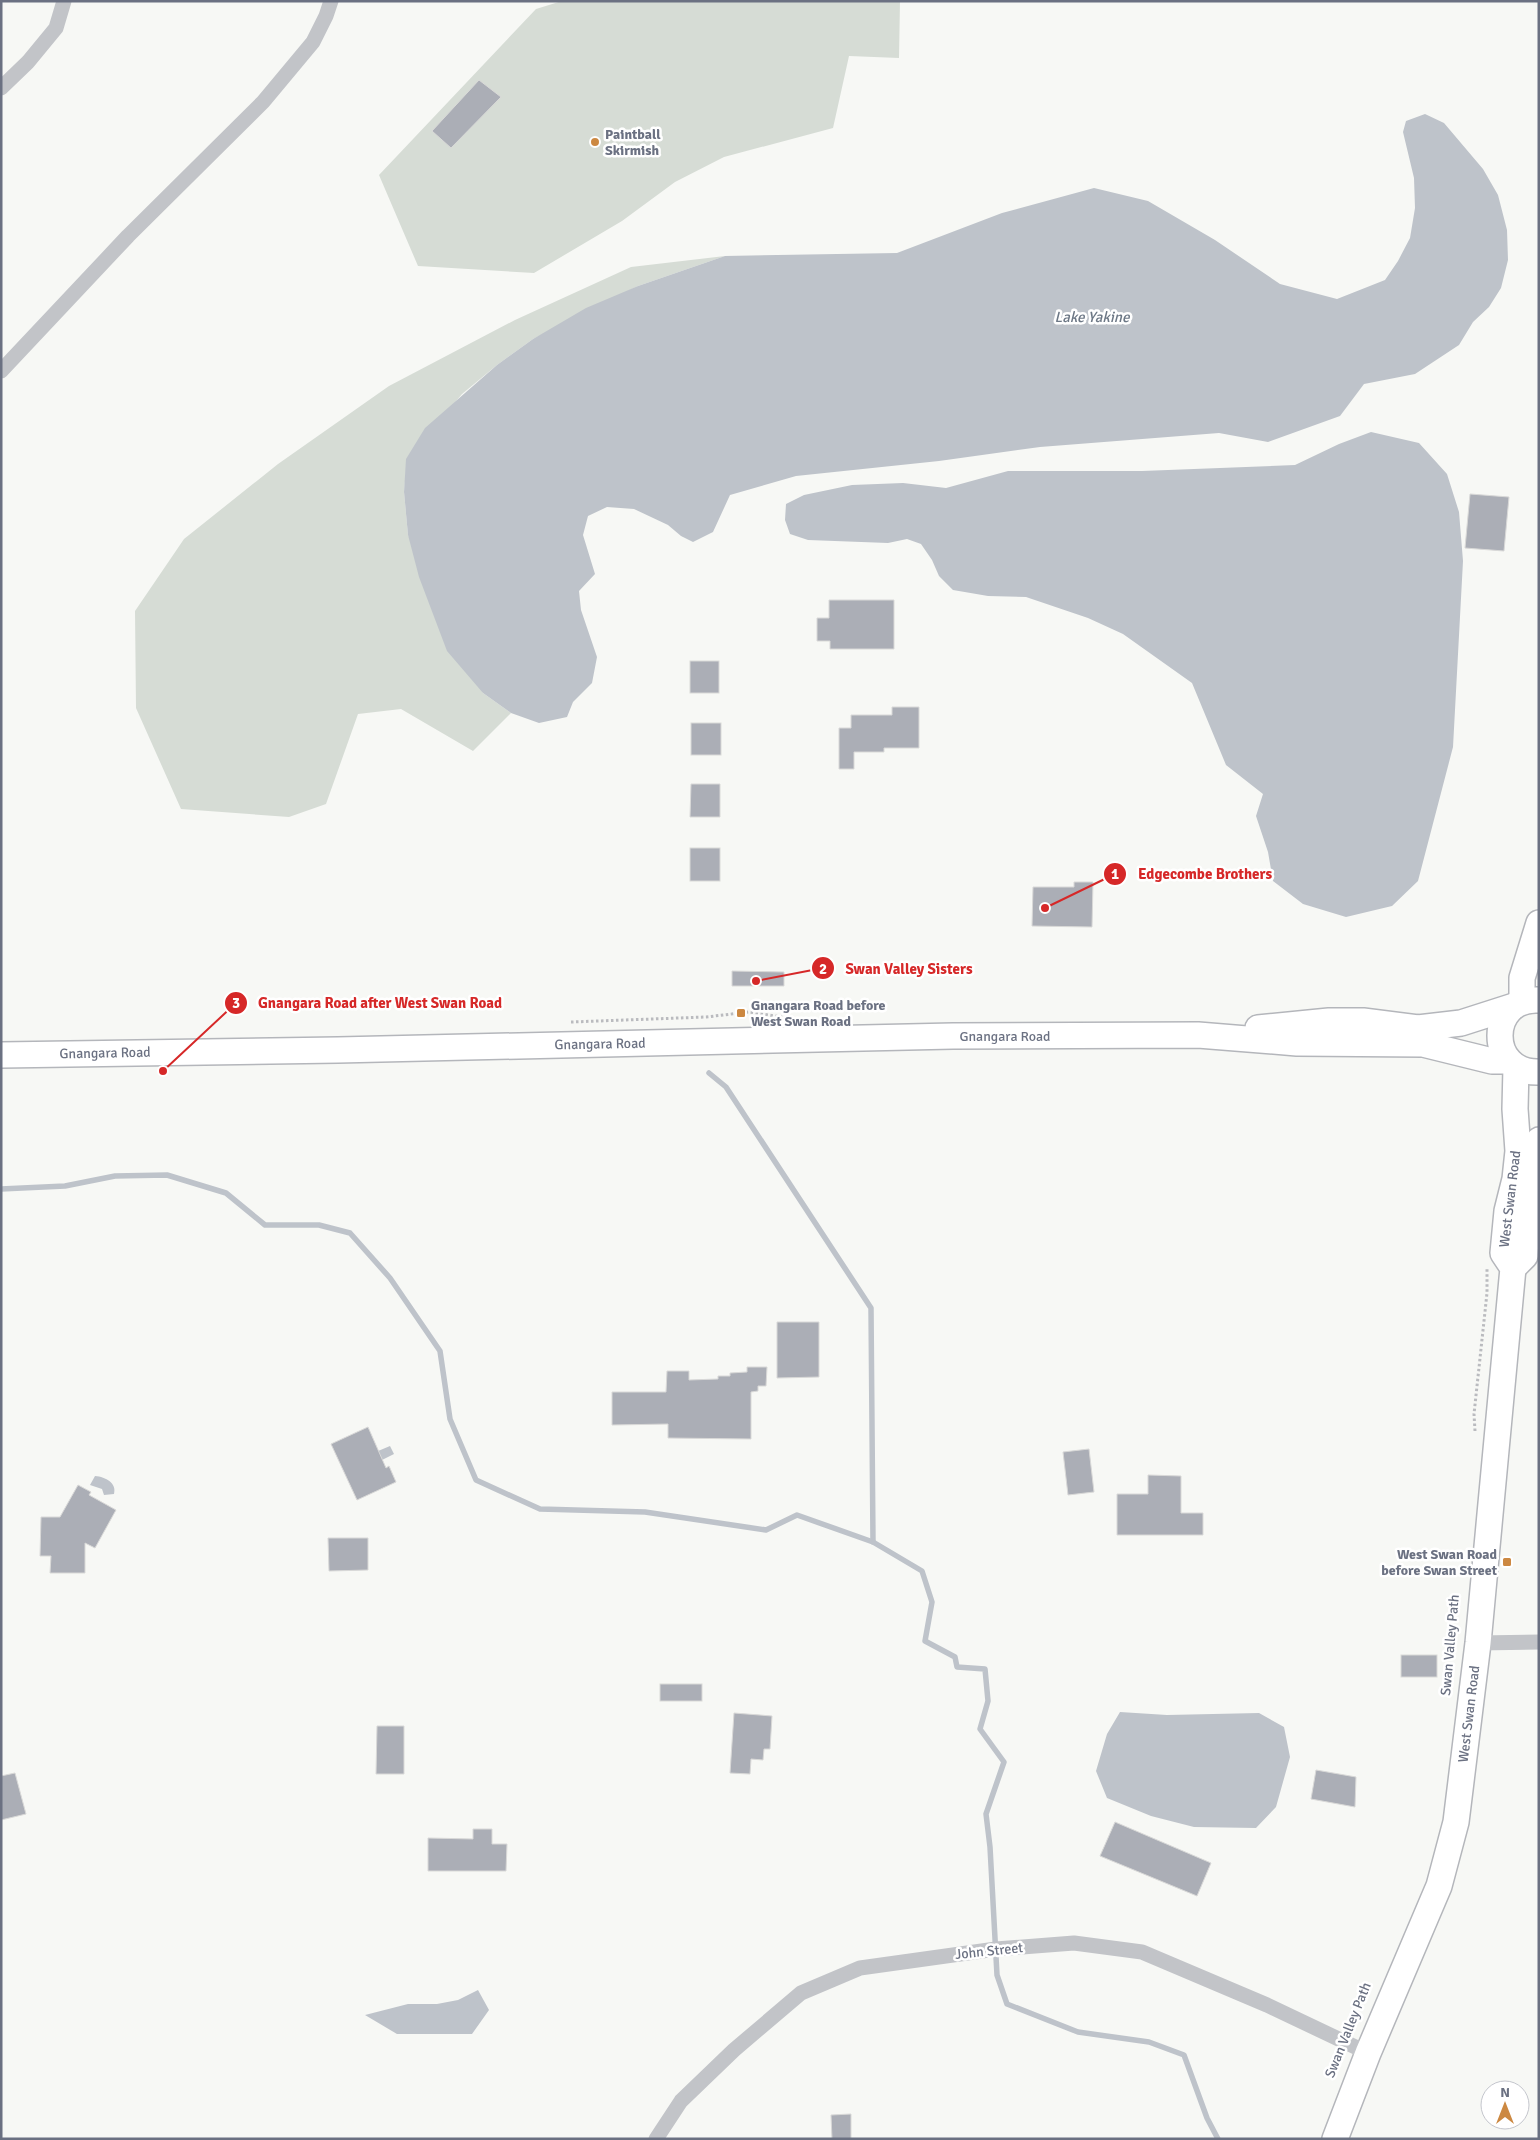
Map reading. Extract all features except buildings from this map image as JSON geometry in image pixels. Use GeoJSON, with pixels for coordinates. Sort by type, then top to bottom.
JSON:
{"type":"FeatureCollection","features":[{"type":"Feature","properties":{"kind":"main road"},"geometry":{"type":"LineString","coordinates":[[1522,1067],[1502,1051],[1499,1039],[1500,1027],[1506,1015],[1525,1003],[1522,978],[1539,923]]}},
{"type":"Feature","properties":{"kind":"main road","name":"Gnangara Road"},"geometry":{"type":"LineString","coordinates":[[1198,1035],[1329,1021],[1364,1021],[1418,1028],[1461,1023],[1525,1003]]}},
{"type":"Feature","properties":{"kind":"main road","name":"Gnangara Road"},"geometry":{"type":"LineString","coordinates":[[1,1055],[358,1050],[943,1037],[1198,1035],[1297,1043],[1423,1044],[1522,1067]]}},
{"type":"Feature","properties":{"kind":"main road","name":"West Swan Road"},"geometry":{"type":"LineString","coordinates":[[1335,2139],[1368,2053],[1441,1877],[1456,1822],[1478,1643],[1513,1268],[1503,1253],[1507,1211],[1515,1179],[1518,1151],[1515,1109],[1522,1067]]}},
{"type":"Feature","properties":{"kind":"main road","name":"West Swan Road"},"geometry":{"type":"LineString","coordinates":[[1513,1268],[1525,1256],[1529,1191],[1539,1140]]}},
{"type":"Feature","properties":{"kind":"street"},"geometry":{"type":"LineString","coordinates":[[1,88],[28,62],[56,28],[64,1]]}},
{"type":"Feature","properties":{"kind":"street"},"geometry":{"type":"LineString","coordinates":[[1,371],[128,236],[263,102],[313,42],[331,1]]}},
{"type":"Feature","properties":{"kind":"street"},"geometry":{"type":"LineString","coordinates":[[1478,1643],[1539,1642]]}},
{"type":"Feature","properties":{"kind":"street","name":"John Street"},"geometry":{"type":"LineString","coordinates":[[656,2139],[681,2101],[734,2050],[802,1993],[860,1968],[996,1949],[1074,1943],[1142,1952],[1267,2005],[1368,2053]]}},
{"type":"Feature","properties":{"kind":"path"},"geometry":{"type":"LineString","coordinates":[[1476,1436],[1474,1414],[1487,1293],[1487,1259]]}},
{"type":"Feature","properties":{"kind":"shaded area","name":"Paintball Skirmish"},"geometry":{"type":"Polygon","coordinates":[[[562,1],[900,1],[899,58],[849,56],[833,128],[724,157],[675,182],[622,221],[534,273],[418,266],[379,175],[536,9],[562,1]]]}},
{"type":"Feature","properties":{"kind":"shaded area"},"geometry":{"type":"Polygon","coordinates":[[[725,256],[638,286],[533,339],[462,394],[407,459],[404,492],[408,535],[483,693],[511,713],[473,751],[401,709],[358,714],[326,804],[289,817],[181,809],[136,708],[135,611],[184,539],[278,464],[389,386],[515,320],[631,267],[725,256]]]}},
{"type":"Feature","properties":{"kind":"water","name":"Lake Yakine"},"geometry":{"type":"Polygon","coordinates":[[[1425,114],[1444,123],[1483,169],[1498,195],[1507,230],[1508,260],[1501,288],[1489,307],[1473,322],[1459,345],[1415,374],[1364,384],[1340,416],[1268,442],[1219,433],[1040,447],[939,461],[796,476],[730,495],[713,532],[693,542],[681,536],[668,525],[634,509],[607,507],[588,516],[583,535],[595,574],[579,591],[581,610],[597,657],[592,683],[573,702],[567,717],[539,723],[511,713],[483,693],[447,651],[419,577],[408,535],[404,492],[406,459],[425,428],[497,365],[533,339],[586,308],[638,286],[725,256],[897,253],[1002,213],[1094,188],[1148,201],[1215,240],[1280,284],[1337,299],[1385,280],[1410,238],[1415,208],[1414,178],[1403,132],[1406,121],[1425,114]]]}},
{"type":"Feature","properties":{"kind":"water"},"geometry":{"type":"Polygon","coordinates":[[[1371,432],[1419,443],[1447,474],[1459,512],[1463,561],[1453,747],[1418,881],[1392,906],[1346,917],[1303,904],[1273,881],[1268,852],[1256,816],[1263,794],[1226,765],[1192,683],[1123,634],[1088,618],[1026,597],[988,596],[953,590],[939,576],[932,560],[921,544],[907,539],[888,543],[808,540],[790,534],[785,520],[786,504],[804,495],[852,485],[903,483],[946,488],[1008,471],[1142,471],[1295,465],[1339,444],[1371,432]]]}},
{"type":"Feature","properties":{"kind":"water"},"geometry":{"type":"Polygon","coordinates":[[[390,1446],[394,1454],[376,1463],[371,1454],[390,1446]]]}},
{"type":"Feature","properties":{"kind":"water"},"geometry":{"type":"Polygon","coordinates":[[[95,1476],[110,1481],[114,1487],[114,1494],[104,1495],[102,1489],[90,1485],[95,1476]]]}},
{"type":"Feature","properties":{"kind":"water"},"geometry":{"type":"Polygon","coordinates":[[[1120,1712],[1167,1715],[1259,1713],[1284,1727],[1290,1757],[1276,1807],[1256,1828],[1194,1827],[1151,1816],[1107,1798],[1096,1771],[1107,1734],[1120,1712]]]}},
{"type":"Feature","properties":{"kind":"water"},"geometry":{"type":"Polygon","coordinates":[[[478,1990],[489,2010],[472,2034],[397,2034],[365,2015],[408,2004],[437,2004],[458,2000],[478,1990]]]}},
{"type":"Feature","properties":{"kind":"waterway"},"geometry":{"type":"LineString","coordinates":[[709,1073],[726,1087],[871,1308],[873,1542]]}},
{"type":"Feature","properties":{"kind":"waterway"},"geometry":{"type":"LineString","coordinates":[[1,1189],[65,1186],[115,1176],[167,1175],[226,1193],[265,1225],[319,1225],[350,1233],[390,1278],[440,1351],[450,1419],[476,1480],[540,1509],[645,1512],[766,1530],[797,1515],[873,1542],[922,1571],[932,1602],[925,1641],[955,1657],[957,1667],[985,1669],[988,1701],[980,1729],[1004,1762],[986,1814],[990,1847],[997,1975],[1007,2004],[1078,2032],[1149,2042],[1184,2055],[1207,2118],[1218,2139]]}},
{"type":"Feature","properties":{"kind":"place","name":"Paintball Skirmish"},"geometry":{"type":"Point","coordinates":[595,142]}},
{"type":"Feature","properties":{"kind":"place","name":"Edgecombe Brothers"},"geometry":{"type":"Point","coordinates":[1045,908]}},
{"type":"Feature","properties":{"kind":"place","name":"Swan Valley Sisters"},"geometry":{"type":"Point","coordinates":[756,981]}},
{"type":"Feature","properties":{"kind":"place","name":"Gnangara Road before West Swan Road"},"geometry":{"type":"Point","coordinates":[741,1013]}},
{"type":"Feature","properties":{"kind":"place","name":"Gnangara Road after West Swan Road"},"geometry":{"type":"Point","coordinates":[163,1071]}},
{"type":"Feature","properties":{"kind":"place","name":"West Swan Road before Swan Street"},"geometry":{"type":"Point","coordinates":[1507,1562]}}]}
